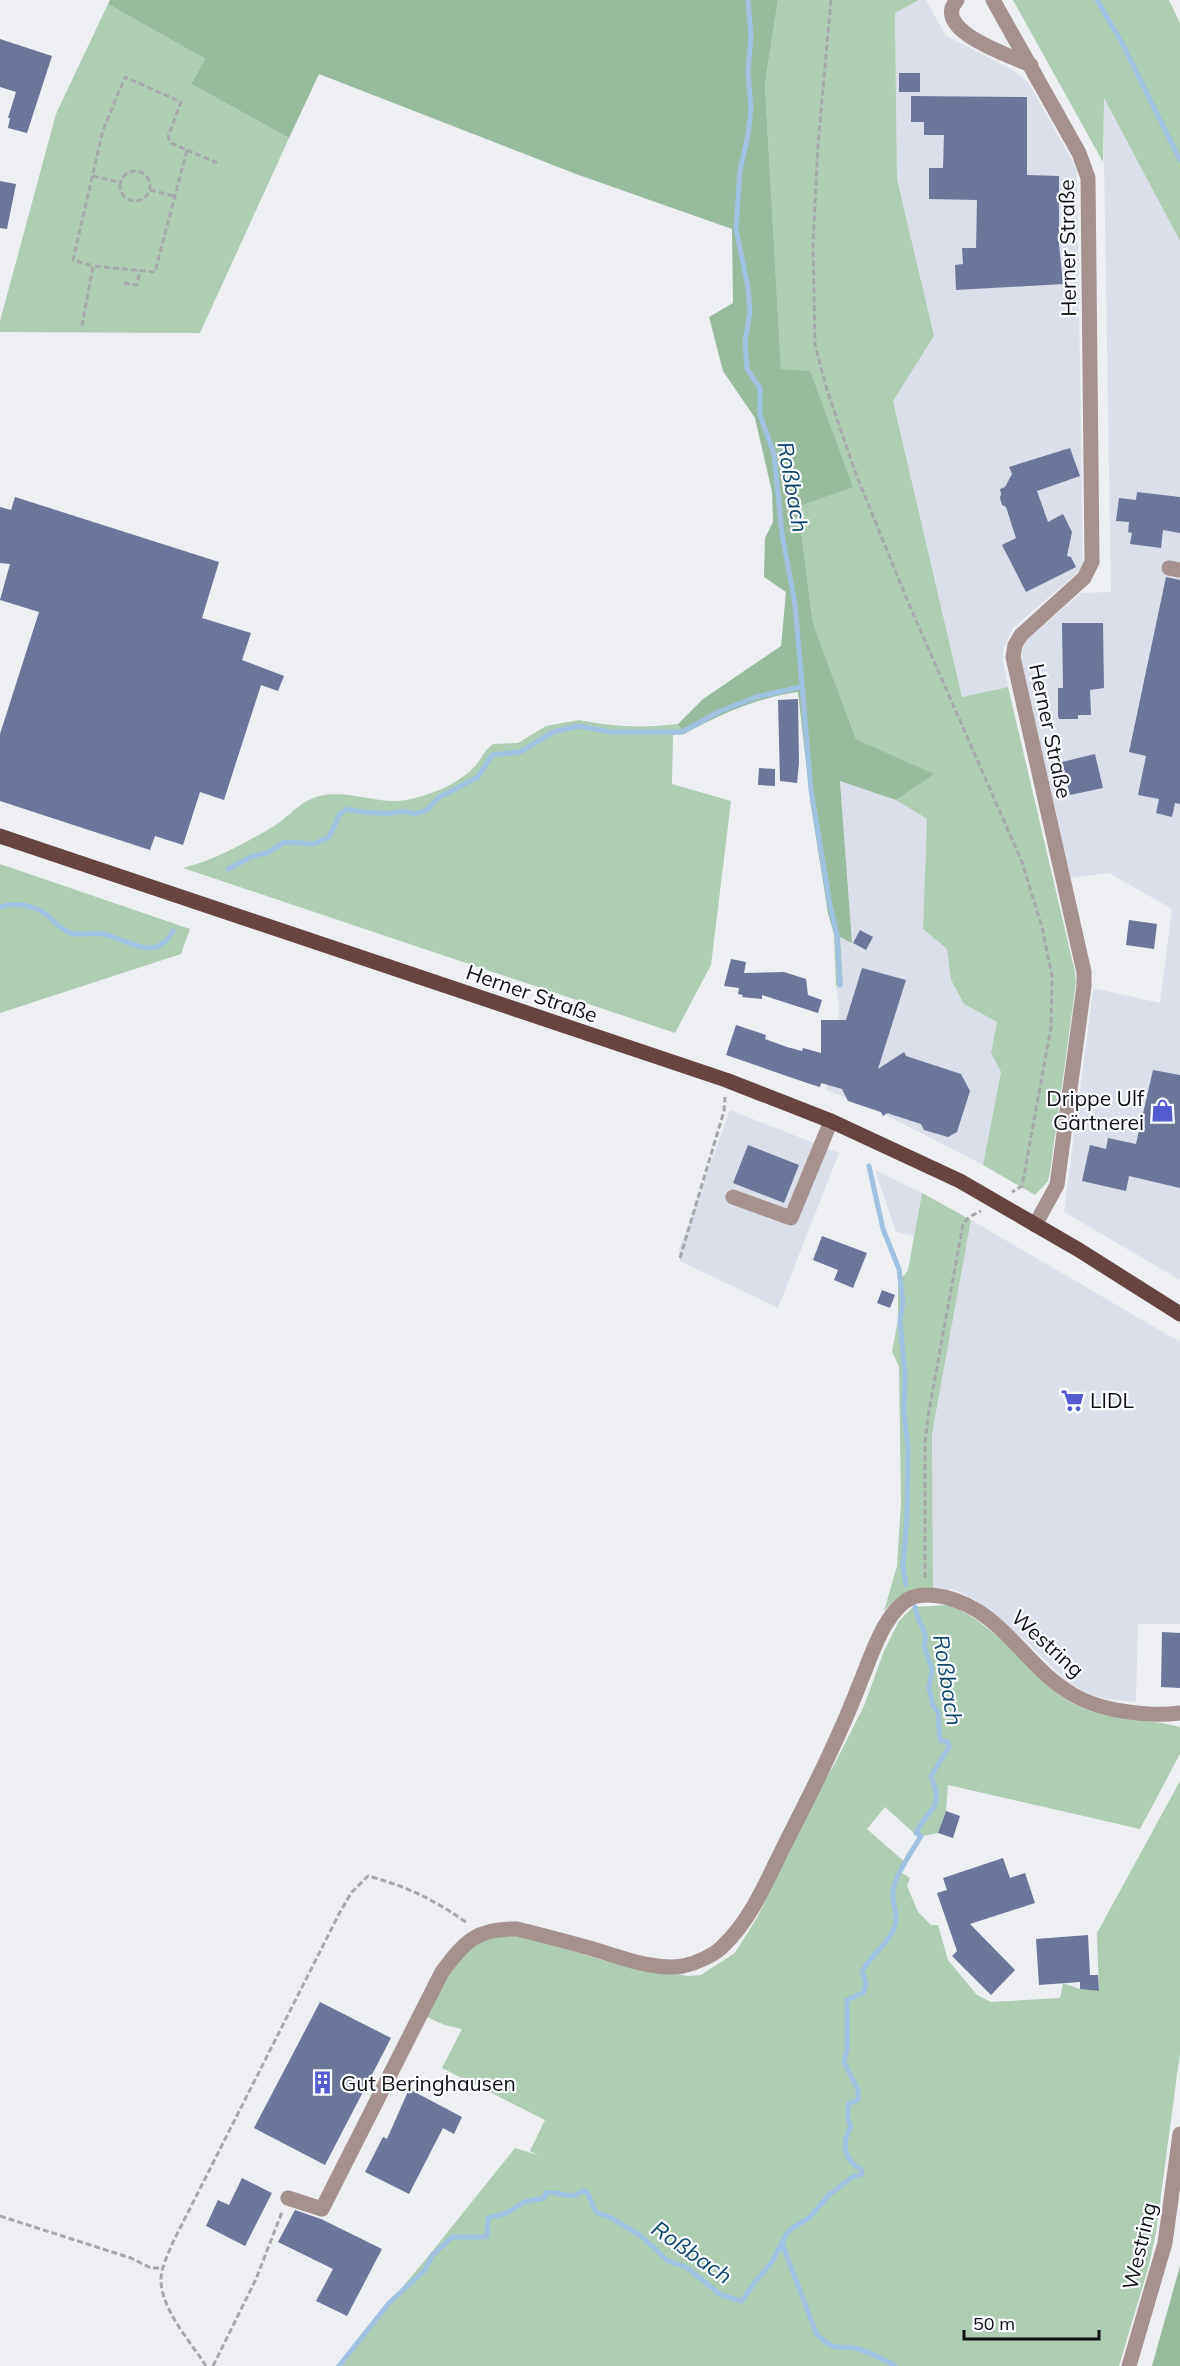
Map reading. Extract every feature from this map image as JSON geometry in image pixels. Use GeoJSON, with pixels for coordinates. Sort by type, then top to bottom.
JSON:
{"type":"FeatureCollection","features":[{"type":"Feature","properties":{"kind":"main road","name":"Herner Straße"},"geometry":{"type":"LineString","coordinates":[[0,836],[726,1080],[831,1121],[936,1169],[1035,1225],[1180,1314]]}},
{"type":"Feature","properties":{"kind":"street"},"geometry":{"type":"LineString","coordinates":[[957,0],[951,12],[953,23],[964,33],[1031,65]]}},
{"type":"Feature","properties":{"kind":"street","name":"Herner Straße"},"geometry":{"type":"LineString","coordinates":[[993,0],[1079,153],[1088,178],[1092,562],[1089,572],[1021,635],[1015,645],[1013,657],[1084,972],[1057,1185],[1035,1225]]}},
{"type":"Feature","properties":{"kind":"street"},"geometry":{"type":"LineString","coordinates":[[733,1197],[791,1218],[831,1121]]}},
{"type":"Feature","properties":{"kind":"street"},"geometry":{"type":"LineString","coordinates":[[288,2198],[322,2209],[442,1972],[458,1952],[479,1934],[497,1928],[517,1929],[654,1966],[683,1966],[709,1956],[724,1946],[760,1895],[850,1710],[877,1641],[891,1616],[903,1603],[914,1597],[928,1595]]}},
{"type":"Feature","properties":{"kind":"street","name":"Westring"},"geometry":{"type":"LineString","coordinates":[[928,1595],[953,1599],[979,1611],[995,1623],[1058,1685],[1086,1701],[1115,1710],[1180,1713]]}},
{"type":"Feature","properties":{"kind":"street","name":"Westring"},"geometry":{"type":"LineString","coordinates":[[1129,2366],[1165,2243],[1180,2134]]}},
{"type":"Feature","properties":{"kind":"path"},"geometry":{"type":"LineString","coordinates":[[831,0],[818,144],[813,244],[815,345],[827,390],[856,474],[908,602],[1022,862],[1042,927],[1052,976],[1051,1027],[1022,1186],[969,1217],[963,1224],[925,1441],[928,1595]]}},
{"type":"Feature","properties":{"kind":"path"},"geometry":{"type":"LineString","coordinates":[[187,150],[155,272],[93,266],[73,260],[103,130],[125,77],[181,102],[168,137],[171,143],[220,164]]}},
{"type":"Feature","properties":{"kind":"path"},"geometry":{"type":"LineString","coordinates":[[135,171],[147,177],[150,190],[148,195],[139,201],[128,201],[121,193],[119,182],[128,172],[135,171]]}},
{"type":"Feature","properties":{"kind":"path"},"geometry":{"type":"LineString","coordinates":[[93,176],[119,182]]}},
{"type":"Feature","properties":{"kind":"path"},"geometry":{"type":"LineString","coordinates":[[150,190],[175,196]]}},
{"type":"Feature","properties":{"kind":"path"},"geometry":{"type":"LineString","coordinates":[[82,327],[93,266]]}},
{"type":"Feature","properties":{"kind":"path"},"geometry":{"type":"LineString","coordinates":[[124,283],[137,285],[140,270]]}},
{"type":"Feature","properties":{"kind":"path"},"geometry":{"type":"LineString","coordinates":[[680,1258],[724,1112],[726,1080]]}},
{"type":"Feature","properties":{"kind":"path"},"geometry":{"type":"LineString","coordinates":[[206,2366],[168,2306],[161,2283],[163,2268],[188,2211],[351,1893],[368,1876],[390,1882],[428,1897],[479,1934]]}},
{"type":"Feature","properties":{"kind":"path"},"geometry":{"type":"LineString","coordinates":[[213,2366],[256,2279],[288,2198]]}},
{"type":"Feature","properties":{"kind":"path"},"geometry":{"type":"LineString","coordinates":[[0,2216],[131,2258],[152,2268],[163,2268]]}},
{"type":"Feature","properties":{"kind":"shaded area"},"geometry":{"type":"Polygon","coordinates":[[[919,0],[926,0],[946,36],[1013,70],[1028,82],[1075,165],[1077,175],[1083,563],[1077,573],[1013,628],[1003,650],[1008,687],[962,697],[893,400],[934,336],[897,179],[895,13],[919,0]]]}},
{"type":"Feature","properties":{"kind":"shaded area"},"geometry":{"type":"Polygon","coordinates":[[[1103,96],[1180,241],[1180,1280],[1064,1212],[1093,991],[1097,989],[1160,1003],[1172,909],[1109,873],[1071,878],[1021,659],[1027,640],[1081,593],[1111,592],[1103,96]]]}},
{"type":"Feature","properties":{"kind":"shaded area"},"geometry":{"type":"Polygon","coordinates":[[[840,780],[896,800],[927,819],[923,929],[947,949],[951,980],[964,1004],[997,1022],[991,1053],[1001,1072],[983,1165],[886,1115],[883,1116],[882,1113],[848,1101],[845,1097],[826,1090],[836,1050],[839,1006],[836,986],[843,984],[840,936],[852,942],[840,780]]]}},
{"type":"Feature","properties":{"kind":"shaded area"},"geometry":{"type":"Polygon","coordinates":[[[730,1110],[839,1153],[778,1308],[680,1261],[679,1250],[730,1110]]]}},
{"type":"Feature","properties":{"kind":"shaded area"},"geometry":{"type":"Polygon","coordinates":[[[875,1170],[922,1193],[914,1236],[896,1232],[875,1170]]]}},
{"type":"Feature","properties":{"kind":"shaded area"},"geometry":{"type":"Polygon","coordinates":[[[971,1220],[1180,1342],[1180,1624],[1138,1624],[1136,1702],[1107,1699],[1086,1693],[1064,1679],[1026,1641],[974,1599],[952,1589],[933,1590],[932,1434],[971,1220]]]}},
{"type":"Feature","properties":{"kind":"green space"},"geometry":{"type":"Polygon","coordinates":[[[110,0],[778,0],[765,84],[781,369],[810,371],[853,487],[798,507],[813,623],[856,739],[934,774],[896,800],[840,781],[852,943],[834,934],[828,913],[811,806],[798,692],[768,698],[739,708],[684,734],[678,724],[703,699],[781,646],[786,592],[764,577],[765,538],[773,522],[772,492],[755,418],[723,371],[709,317],[733,303],[732,229],[576,174],[319,74],[289,138],[191,84],[205,59],[108,4],[110,0]]]}},
{"type":"Feature","properties":{"kind":"green space"},"geometry":{"type":"Polygon","coordinates":[[[778,0],[919,0],[895,13],[897,179],[934,336],[893,401],[962,697],[1008,687],[1075,972],[1076,983],[1050,1172],[1048,1181],[1035,1195],[983,1165],[1001,1072],[991,1053],[997,1022],[964,1004],[951,980],[947,949],[923,929],[927,819],[896,800],[933,774],[856,739],[813,623],[798,507],[852,487],[781,370],[765,84],[778,0]]]}},
{"type":"Feature","properties":{"kind":"green space"},"geometry":{"type":"Polygon","coordinates":[[[1013,0],[1169,0],[1180,23],[1180,241],[1104,98],[1103,162],[1013,0]]]}},
{"type":"Feature","properties":{"kind":"green space"},"geometry":{"type":"Polygon","coordinates":[[[108,4],[205,59],[191,84],[289,138],[200,333],[0,332],[0,321],[56,114],[108,4]]]}},
{"type":"Feature","properties":{"kind":"green space"},"geometry":{"type":"Polygon","coordinates":[[[579,720],[628,726],[678,724],[684,734],[673,735],[672,784],[731,801],[711,965],[675,1033],[183,868],[241,845],[278,823],[307,801],[320,796],[346,795],[385,801],[420,797],[446,787],[462,777],[476,765],[493,744],[518,743],[546,726],[579,720]]]}},
{"type":"Feature","properties":{"kind":"green space"},"geometry":{"type":"Polygon","coordinates":[[[0,864],[190,929],[181,954],[0,1013],[0,864]]]}},
{"type":"Feature","properties":{"kind":"green space"},"geometry":{"type":"Polygon","coordinates":[[[834,934],[840,936],[843,984],[836,986],[834,934]]]}},
{"type":"Feature","properties":{"kind":"green space"},"geometry":{"type":"Polygon","coordinates":[[[922,1193],[971,1220],[932,1434],[933,1590],[906,1594],[884,1611],[897,1566],[901,1504],[899,1366],[892,1352],[898,1320],[898,1283],[908,1270],[922,1193]]]}},
{"type":"Feature","properties":{"kind":"green space"},"geometry":{"type":"Polygon","coordinates":[[[949,1605],[992,1632],[1053,1690],[1073,1704],[1104,1715],[1180,1727],[1180,1754],[1140,1829],[948,1785],[946,1811],[938,1833],[923,1836],[914,1833],[885,1807],[867,1829],[907,1864],[902,1873],[910,1878],[907,1886],[918,1912],[931,1925],[938,1925],[948,1960],[977,1995],[991,2002],[1060,1998],[1063,1983],[1080,1989],[1099,1991],[1097,1933],[1180,1781],[1180,2053],[1156,2232],[1149,2265],[1119,2366],[336,2366],[515,2148],[538,2155],[530,2151],[545,2120],[442,2068],[462,2029],[445,2025],[422,2015],[443,1973],[466,1950],[494,1934],[523,1937],[603,1960],[688,1976],[701,1975],[735,1953],[758,1916],[814,1798],[834,1765],[864,1706],[884,1651],[899,1621],[913,1607],[949,1605]]]}},
{"type":"Feature","properties":{"kind":"green space"},"geometry":{"type":"Polygon","coordinates":[[[1180,2266],[1180,2366],[1152,2366],[1180,2266]]]}},
{"type":"Feature","properties":{"kind":"building"},"geometry":{"type":"Polygon","coordinates":[[[0,39],[52,56],[27,133],[8,128],[10,118],[8,118],[16,92],[0,87],[0,39]]]}},
{"type":"Feature","properties":{"kind":"building"},"geometry":{"type":"Polygon","coordinates":[[[899,73],[920,73],[920,92],[899,92],[899,73]]]}},
{"type":"Feature","properties":{"kind":"building"},"geometry":{"type":"Polygon","coordinates":[[[911,96],[1027,97],[1027,175],[1059,176],[1059,244],[1063,284],[956,290],[955,265],[963,264],[962,248],[976,248],[977,200],[929,199],[929,168],[943,168],[944,135],[924,135],[924,122],[911,122],[911,96]]]}},
{"type":"Feature","properties":{"kind":"building"},"geometry":{"type":"Polygon","coordinates":[[[0,181],[16,184],[7,229],[0,228],[0,181]]]}},
{"type":"Feature","properties":{"kind":"building"},"geometry":{"type":"Polygon","coordinates":[[[1070,448],[1080,476],[1037,491],[1048,522],[1063,514],[1072,532],[1067,556],[1071,557],[1076,567],[1026,592],[1002,545],[1016,538],[1006,507],[1002,505],[1000,489],[1005,487],[1012,474],[1009,467],[1070,448]]]}},
{"type":"Feature","properties":{"kind":"building"},"geometry":{"type":"Polygon","coordinates":[[[1137,492],[1180,497],[1180,533],[1163,530],[1161,548],[1130,544],[1132,533],[1128,532],[1129,522],[1116,521],[1119,498],[1136,500],[1137,492]]]}},
{"type":"Feature","properties":{"kind":"building"},"geometry":{"type":"Polygon","coordinates":[[[15,497],[219,562],[202,618],[251,633],[242,660],[284,676],[278,691],[261,685],[224,800],[200,792],[183,845],[155,836],[150,850],[0,801],[0,734],[39,612],[0,600],[10,564],[0,563],[0,507],[11,510],[15,497]]]}},
{"type":"Feature","properties":{"kind":"building"},"geometry":{"type":"Polygon","coordinates":[[[1166,577],[1180,580],[1180,804],[1175,803],[1172,817],[1156,813],[1159,799],[1138,795],[1146,756],[1129,752],[1166,577]]]}},
{"type":"Feature","properties":{"kind":"building"},"geometry":{"type":"Polygon","coordinates":[[[1062,623],[1103,623],[1104,688],[1090,690],[1091,715],[1078,715],[1078,719],[1059,719],[1058,716],[1058,688],[1063,688],[1062,623]]]}},
{"type":"Feature","properties":{"kind":"building"},"geometry":{"type":"Polygon","coordinates":[[[798,699],[797,783],[780,781],[778,700],[798,699]]]}},
{"type":"Feature","properties":{"kind":"building"},"geometry":{"type":"Polygon","coordinates":[[[1095,754],[1103,788],[1070,795],[1062,762],[1095,754]]]}},
{"type":"Feature","properties":{"kind":"building"},"geometry":{"type":"Polygon","coordinates":[[[759,768],[775,769],[775,786],[758,785],[759,768]]]}},
{"type":"Feature","properties":{"kind":"building"},"geometry":{"type":"Polygon","coordinates":[[[1129,920],[1157,924],[1154,949],[1126,945],[1129,920]]]}},
{"type":"Feature","properties":{"kind":"building"},"geometry":{"type":"Polygon","coordinates":[[[860,930],[873,937],[866,950],[853,943],[860,930]]]}},
{"type":"Feature","properties":{"kind":"building"},"geometry":{"type":"Polygon","coordinates":[[[731,959],[746,962],[744,973],[784,972],[806,979],[808,995],[822,1000],[818,1013],[762,995],[762,999],[742,997],[743,995],[738,994],[739,988],[724,986],[731,959]]]}},
{"type":"Feature","properties":{"kind":"building"},"geometry":{"type":"Polygon","coordinates":[[[862,968],[906,980],[878,1069],[904,1052],[906,1056],[961,1074],[970,1091],[957,1132],[948,1137],[924,1130],[921,1124],[887,1113],[883,1116],[881,1112],[848,1101],[842,1089],[821,1083],[820,1087],[726,1055],[736,1025],[766,1035],[765,1039],[787,1047],[821,1053],[821,1020],[846,1020],[862,968]]]}},
{"type":"Feature","properties":{"kind":"building","name":"Drippe Ulf Gärtnerei"},"geometry":{"type":"Polygon","coordinates":[[[1153,1070],[1180,1075],[1180,1188],[1129,1176],[1126,1191],[1082,1181],[1090,1145],[1106,1149],[1108,1138],[1136,1144],[1153,1070]]]}},
{"type":"Feature","properties":{"kind":"building"},"geometry":{"type":"Polygon","coordinates":[[[748,1145],[799,1165],[784,1203],[733,1183],[748,1145]]]}},
{"type":"Feature","properties":{"kind":"building"},"geometry":{"type":"Polygon","coordinates":[[[822,1236],[867,1253],[853,1288],[834,1280],[838,1270],[813,1260],[822,1236]]]}},
{"type":"Feature","properties":{"kind":"building"},"geometry":{"type":"Polygon","coordinates":[[[882,1290],[895,1295],[890,1308],[877,1303],[882,1290]]]}},
{"type":"Feature","properties":{"kind":"building"},"geometry":{"type":"Polygon","coordinates":[[[1162,1632],[1180,1633],[1180,1688],[1161,1687],[1162,1632]]]}},
{"type":"Feature","properties":{"kind":"building"},"geometry":{"type":"Polygon","coordinates":[[[946,1811],[960,1816],[953,1838],[938,1833],[946,1811]]]}},
{"type":"Feature","properties":{"kind":"building"},"geometry":{"type":"Polygon","coordinates":[[[1003,1858],[1010,1878],[1025,1873],[1035,1903],[970,1924],[1015,1970],[991,1995],[952,1956],[957,1951],[937,1893],[947,1890],[943,1878],[1003,1858]]]}},
{"type":"Feature","properties":{"kind":"building"},"geometry":{"type":"Polygon","coordinates":[[[1088,1935],[1090,1975],[1098,1975],[1099,1991],[1080,1989],[1080,1982],[1039,1985],[1036,1939],[1088,1935]]]}},
{"type":"Feature","properties":{"kind":"building","name":"Gut Beringhausen"},"geometry":{"type":"Polygon","coordinates":[[[320,2002],[391,2038],[325,2165],[254,2128],[320,2002]]]}},
{"type":"Feature","properties":{"kind":"building"},"geometry":{"type":"Polygon","coordinates":[[[409,2089],[462,2117],[454,2134],[443,2128],[409,2194],[365,2172],[383,2137],[387,2139],[409,2089]]]}},
{"type":"Feature","properties":{"kind":"building"},"geometry":{"type":"Polygon","coordinates":[[[242,2178],[272,2193],[245,2246],[206,2226],[218,2200],[229,2205],[242,2178]]]}},
{"type":"Feature","properties":{"kind":"building"},"geometry":{"type":"Polygon","coordinates":[[[295,2210],[321,2219],[382,2249],[347,2316],[316,2301],[333,2269],[278,2242],[295,2210]]]}},
{"type":"Feature","properties":{"kind":"waterway","name":"Roßbach"},"geometry":{"type":"LineString","coordinates":[[748,0],[751,36],[748,72],[751,109],[740,171],[736,229],[748,287],[750,312],[745,342],[747,369],[760,388],[760,415],[774,454],[782,534],[795,604],[811,790],[837,935],[840,985]]}},
{"type":"Feature","properties":{"kind":"waterway"},"geometry":{"type":"LineString","coordinates":[[1097,0],[1121,41],[1180,160]]}},
{"type":"Feature","properties":{"kind":"waterway"},"geometry":{"type":"LineString","coordinates":[[228,869],[253,856],[267,853],[285,842],[314,844],[329,837],[340,814],[347,809],[375,813],[415,814],[427,810],[438,798],[478,777],[492,755],[520,752],[553,732],[578,726],[611,732],[682,732],[718,712],[756,697],[801,687]]}},
{"type":"Feature","properties":{"kind":"waterway"},"geometry":{"type":"LineString","coordinates":[[0,907],[12,905],[31,907],[43,912],[71,933],[103,934],[141,947],[158,946],[166,941],[173,931]]}},
{"type":"Feature","properties":{"kind":"waterway","name":"Roßbach"},"geometry":{"type":"LineString","coordinates":[[869,1166],[883,1229],[899,1269],[903,1302],[900,1320],[908,1448],[907,1518],[903,1566],[906,1585]]}},
{"type":"Feature","properties":{"kind":"waterway","name":"Roßbach"},"geometry":{"type":"LineString","coordinates":[[339,2366],[389,2303],[425,2270],[432,2256],[452,2237],[487,2237],[488,2218],[507,2213],[524,2202],[544,2198],[546,2193],[573,2196],[582,2191],[587,2192],[596,2212],[641,2236],[668,2261],[686,2267],[721,2295],[742,2301],[772,2262],[791,2229],[809,2218],[829,2195],[852,2177],[862,2174],[861,2169],[855,2166],[848,2156],[845,2145],[851,2127],[848,2119],[848,2104],[858,2100],[858,2090],[844,2062],[847,2050],[847,2000],[864,1992],[866,1983],[862,1971],[893,1931],[896,1922],[893,1894],[895,1883],[921,1836],[916,1833],[934,1808],[936,1796],[931,1776],[949,1747],[948,1742],[940,1740],[938,1712],[933,1706],[929,1688],[932,1669],[924,1646],[924,1631],[915,1607]]}},
{"type":"Feature","properties":{"kind":"waterway"},"geometry":{"type":"LineString","coordinates":[[782,2243],[816,2333],[830,2345],[859,2349],[895,2366]]}},
{"type":"Feature","properties":{"kind":"place","name":"Drippe Ulf Gärtnerei"},"geometry":{"type":"Point","coordinates":[1162,1110]}},
{"type":"Feature","properties":{"kind":"place","name":"LIDL"},"geometry":{"type":"Point","coordinates":[1072,1400]}},
{"type":"Feature","properties":{"kind":"place","name":"Gut Beringhausen"},"geometry":{"type":"Point","coordinates":[323,2083]}}]}
